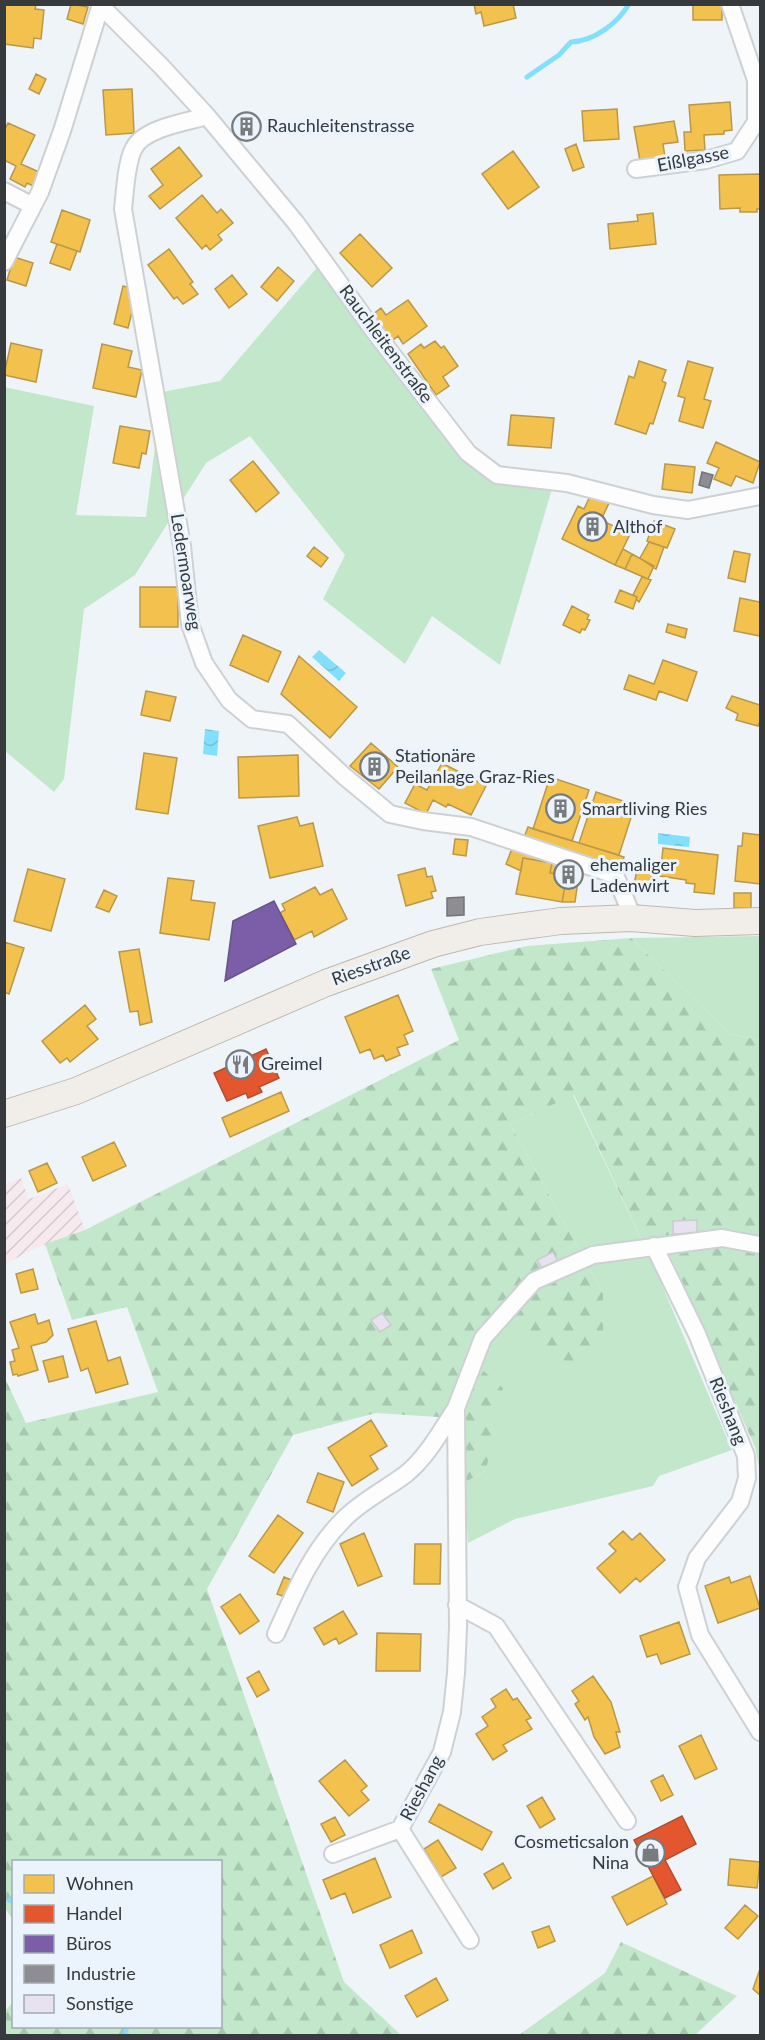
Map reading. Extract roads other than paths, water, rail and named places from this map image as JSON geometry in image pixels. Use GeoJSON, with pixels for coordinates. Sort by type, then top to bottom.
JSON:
{"type":"FeatureCollection","features":[{"type":"Feature","properties":{"kind":"main road","name":"Riesstraße"},"geometry":{"type":"LineString","coordinates":[[4,1114],[76,1091],[326,983],[433,944],[480,932],[561,921],[631,918],[695,923],[760,921]]}},
{"type":"Feature","properties":{"kind":"street","name":"Eißlgasse"},"geometry":{"type":"LineString","coordinates":[[636,169],[706,160],[737,151],[756,122],[756,80],[730,4]]}},
{"type":"Feature","properties":{"kind":"street","name":"Rauchleitenstraße"},"geometry":{"type":"LineString","coordinates":[[4,262],[40,192],[62,131],[101,5],[207,116],[296,223],[374,331],[468,453],[497,475],[567,483],[643,503],[688,510],[760,496]]}},
{"type":"Feature","properties":{"kind":"street","name":"Ledermoarweg"},"geometry":{"type":"LineString","coordinates":[[207,116],[151,132],[134,147],[126,180],[123,209],[182,546],[190,624],[204,663],[229,700],[252,718],[288,724],[344,776],[390,814],[471,828],[615,875],[631,918]]}},
{"type":"Feature","properties":{"kind":"street"},"geometry":{"type":"LineString","coordinates":[[4,191],[33,207]]}},
{"type":"Feature","properties":{"kind":"street","name":"Rieshang"},"geometry":{"type":"LineString","coordinates":[[276,1634],[304,1573],[322,1545],[344,1518],[407,1472],[424,1455],[456,1408],[483,1338],[534,1281],[593,1255],[722,1238],[760,1245]]}},
{"type":"Feature","properties":{"kind":"street","name":"Rieshang"},"geometry":{"type":"LineString","coordinates":[[654,1246],[697,1334],[746,1456],[747,1478],[740,1502],[697,1558],[687,1587],[700,1635],[760,1732]]}},
{"type":"Feature","properties":{"kind":"street","name":"Rieshang"},"geometry":{"type":"LineString","coordinates":[[333,1854],[400,1829],[442,1752],[445,1742],[452,1712],[456,1673],[456,1408]]}},
{"type":"Feature","properties":{"kind":"street"},"geometry":{"type":"LineString","coordinates":[[457,1605],[496,1626],[627,1821]]}},
{"type":"Feature","properties":{"kind":"street","name":"Rieshang"},"geometry":{"type":"LineString","coordinates":[[400,1829],[470,1940]]}},
{"type":"Feature","properties":{"kind":"water"},"geometry":{"type":"Polygon","coordinates":[[[319,650],[346,673],[339,681],[312,657],[319,650]]]}},
{"type":"Feature","properties":{"kind":"water"},"geometry":{"type":"Polygon","coordinates":[[[205,729],[219,731],[217,756],[203,754],[205,729]]]}},
{"type":"Feature","properties":{"kind":"water"},"geometry":{"type":"Polygon","coordinates":[[[658,833],[690,837],[689,847],[658,844],[658,833]]]}},
{"type":"Feature","properties":{"kind":"waterway"},"geometry":{"type":"LineString","coordinates":[[527,77],[559,55],[571,42],[596,35],[611,25],[629,4]]}},
{"type":"Feature","properties":{"kind":"waterway"},"geometry":{"type":"LineString","coordinates":[[126,2028],[126,2036]]}},
{"type":"Feature","properties":{"kind":"place","name":"Rauchleitenstrasse"},"geometry":{"type":"Point","coordinates":[246,126]}},
{"type":"Feature","properties":{"kind":"place","name":"Althof"},"geometry":{"type":"Point","coordinates":[592,527]}},
{"type":"Feature","properties":{"kind":"place","name":"Stationäre Peilanlage Graz-Ries"},"geometry":{"type":"Point","coordinates":[374,766]}},
{"type":"Feature","properties":{"kind":"place","name":"Smartliving Ries"},"geometry":{"type":"Point","coordinates":[561,809]}},
{"type":"Feature","properties":{"kind":"place","name":"ehemaliger Ladenwirt"},"geometry":{"type":"Point","coordinates":[569,875]}},
{"type":"Feature","properties":{"kind":"place","name":"Greimel"},"geometry":{"type":"Point","coordinates":[240,1064]}},
{"type":"Feature","properties":{"kind":"place","name":"Cosmeticsalon Nina"},"geometry":{"type":"Point","coordinates":[650,1852]}}]}
